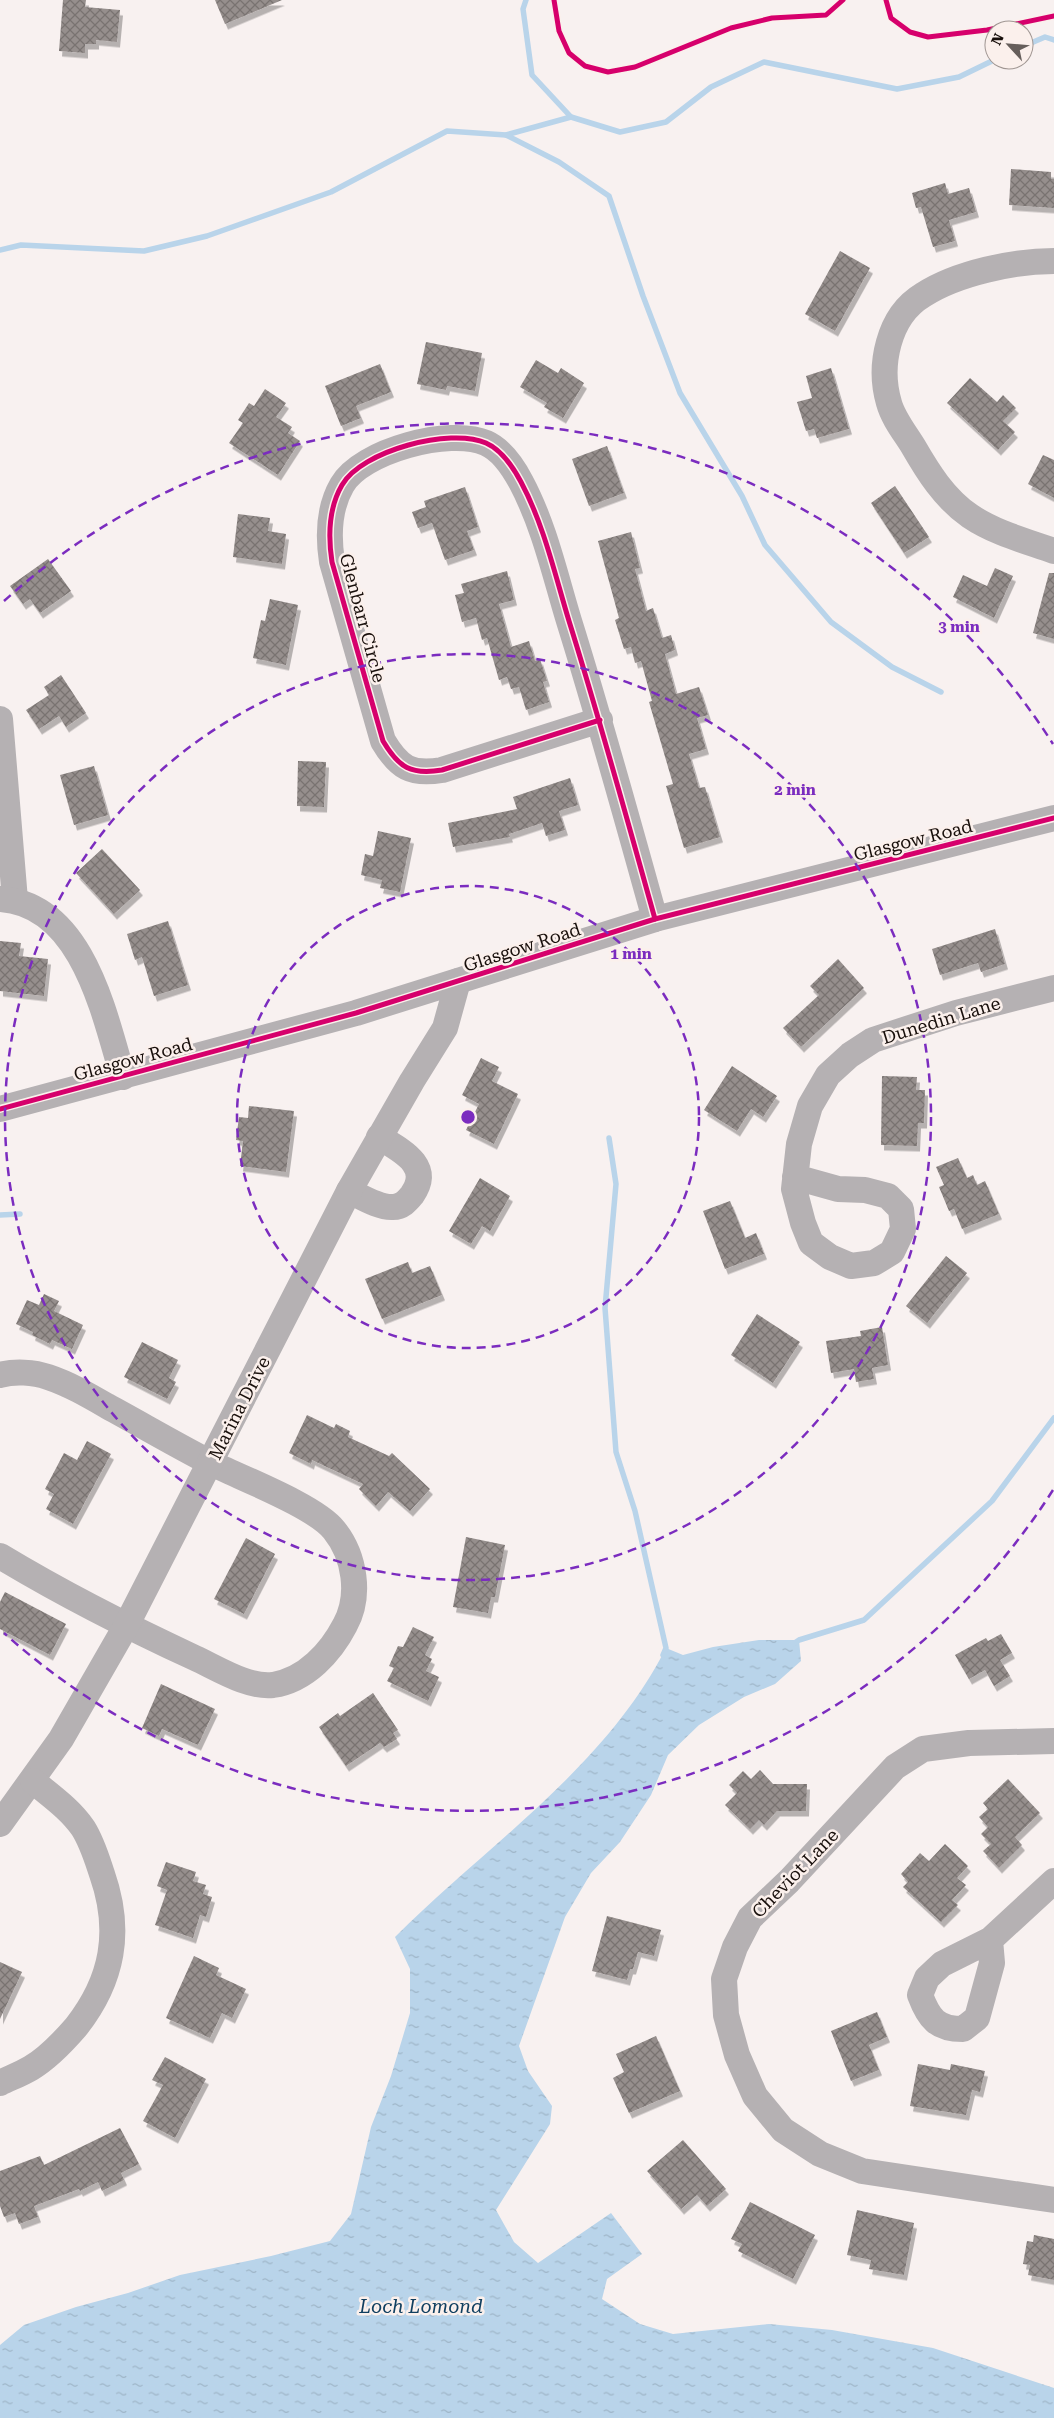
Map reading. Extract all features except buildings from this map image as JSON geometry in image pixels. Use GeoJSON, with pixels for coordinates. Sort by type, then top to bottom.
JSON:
{"type":"FeatureCollection","features":[{"type":"Feature","properties":{"kind":"street"},"geometry":{"type":"LineString","coordinates":[[1054,261],[1002,267],[960,277],[922,295],[906,309],[887,346],[884,386],[889,406],[911,443],[935,482],[952,500],[970,516],[995,529],[1054,551]]}},
{"type":"Feature","properties":{"kind":"street","name":"Glenbarr Circle"},"geometry":{"type":"LineString","coordinates":[[600,720],[442,770],[422,773],[406,768],[393,757],[383,741],[332,562],[328,536],[334,500],[342,484],[354,469],[382,455],[412,444],[441,438],[473,440],[487,444],[508,461],[521,482],[537,517],[600,720],[655,919]]}},
{"type":"Feature","properties":{"kind":"street"},"geometry":{"type":"LineString","coordinates":[[0,719],[8,899],[42,911],[67,936],[87,970],[103,1009],[123,1077]]}},
{"type":"Feature","properties":{"kind":"street","name":"Glasgow Road"},"geometry":{"type":"LineString","coordinates":[[0,1109],[356,1013],[655,919],[1054,818]]}},
{"type":"Feature","properties":{"kind":"street","name":"Marina Drive"},"geometry":{"type":"LineString","coordinates":[[0,1824],[33,1781],[75,1717],[126,1626],[350,1191],[379,1137],[446,1028],[458,981]]}},
{"type":"Feature","properties":{"kind":"street","name":"Dunedin Lane"},"geometry":{"type":"LineString","coordinates":[[795,1177],[799,1144],[810,1106],[828,1075],[850,1055],[873,1040],[926,1022],[1054,988]]}},
{"type":"Feature","properties":{"kind":"street"},"geometry":{"type":"LineString","coordinates":[[350,1191],[383,1206],[394,1207],[404,1204],[413,1194],[419,1181],[417,1168],[411,1157],[379,1137]]}},
{"type":"Feature","properties":{"kind":"street"},"geometry":{"type":"LineString","coordinates":[[0,1375],[21,1373],[46,1376],[71,1386],[211,1463],[309,1511],[333,1529],[349,1555],[354,1585],[354,1602],[350,1618],[334,1646],[321,1660],[289,1680],[272,1685],[235,1676],[126,1626],[0,1556]]}},
{"type":"Feature","properties":{"kind":"street","name":"Cheviot Lane"},"geometry":{"type":"LineString","coordinates":[[1054,1741],[969,1743],[923,1749],[896,1768],[789,1881],[750,1918],[734,1947],[724,1979],[726,2015],[737,2055],[756,2096],[783,2130],[820,2154],[862,2170],[1016,2196],[1054,2200]]}},
{"type":"Feature","properties":{"kind":"street"},"geometry":{"type":"LineString","coordinates":[[0,2083],[32,2068],[62,2043],[85,2015],[103,1985],[112,1953],[112,1919],[106,1886],[96,1855],[83,1829],[68,1810],[33,1781]]}},
{"type":"Feature","properties":{"kind":"street"},"geometry":{"type":"LineString","coordinates":[[990,1940],[1054,1881]]}},
{"type":"Feature","properties":{"kind":"water","name":"Loch Lomond"},"geometry":{"type":"Polygon","coordinates":[[[759,1640],[799,1640],[801,1661],[775,1684],[744,1697],[699,1725],[668,1755],[651,1795],[620,1842],[591,1873],[565,1917],[519,2046],[528,2071],[552,2106],[550,2124],[496,2210],[514,2242],[538,2263],[611,2213],[642,2254],[607,2279],[602,2299],[640,2324],[673,2334],[769,2324],[832,2330],[933,2348],[1054,2388],[1054,2418],[0,2418],[0,2345],[24,2325],[180,2275],[271,2256],[330,2241],[351,2214],[371,2127],[391,2076],[410,2013],[410,1969],[395,1937],[578,1768],[611,1731],[641,1691],[666,1648],[683,1655],[713,1647],[759,1640]]]}},
{"type":"Feature","properties":{"kind":"waterway"},"geometry":{"type":"LineString","coordinates":[[526,0],[523,9],[532,75],[571,117]]}},
{"type":"Feature","properties":{"kind":"waterway"},"geometry":{"type":"LineString","coordinates":[[1034,42],[1045,37],[1054,40]]}},
{"type":"Feature","properties":{"kind":"waterway"},"geometry":{"type":"LineString","coordinates":[[0,250],[21,245],[144,251],[207,236],[331,192],[447,131],[506,135],[571,117],[620,132],[666,122],[711,87],[764,62],[897,89],[959,77],[984,65]]}},
{"type":"Feature","properties":{"kind":"waterway"},"geometry":{"type":"LineString","coordinates":[[506,135],[559,162],[609,196],[643,296],[680,393],[742,496],[765,545],[831,622],[892,667],[941,692]]}},
{"type":"Feature","properties":{"kind":"waterway"},"geometry":{"type":"LineString","coordinates":[[609,1138],[616,1184],[605,1308],[616,1452],[635,1511],[666,1648],[663,1655]]}},
{"type":"Feature","properties":{"kind":"waterway"},"geometry":{"type":"LineString","coordinates":[[0,1215],[20,1214]]}},
{"type":"Feature","properties":{"kind":"waterway"},"geometry":{"type":"LineString","coordinates":[[793,1644],[799,1640],[864,1620],[992,1501],[1054,1418]]}},
{"type":"Feature","properties":{"kind":"cycle path"},"geometry":{"type":"LineString","coordinates":[[554,0],[559,31],[569,53],[585,66],[608,72],[635,67],[731,28],[772,18],[826,15],[843,0]]}},
{"type":"Feature","properties":{"kind":"cycle path"},"geometry":{"type":"LineString","coordinates":[[886,0],[891,18],[910,32],[928,37],[987,30],[1054,16]]}},
{"type":"Feature","properties":{"kind":"cycle path"},"geometry":{"type":"LineString","coordinates":[[600,720],[442,770],[414,770],[407,768],[395,758],[383,741],[332,562],[330,523],[334,504],[342,485],[352,473],[367,462],[408,445],[451,438],[470,439],[486,443],[502,454],[511,465],[529,498],[548,550],[592,695],[602,732],[655,919]]}},
{"type":"Feature","properties":{"kind":"cycle path"},"geometry":{"type":"LineString","coordinates":[[0,1109],[356,1013],[655,919],[1054,818]]}}]}
